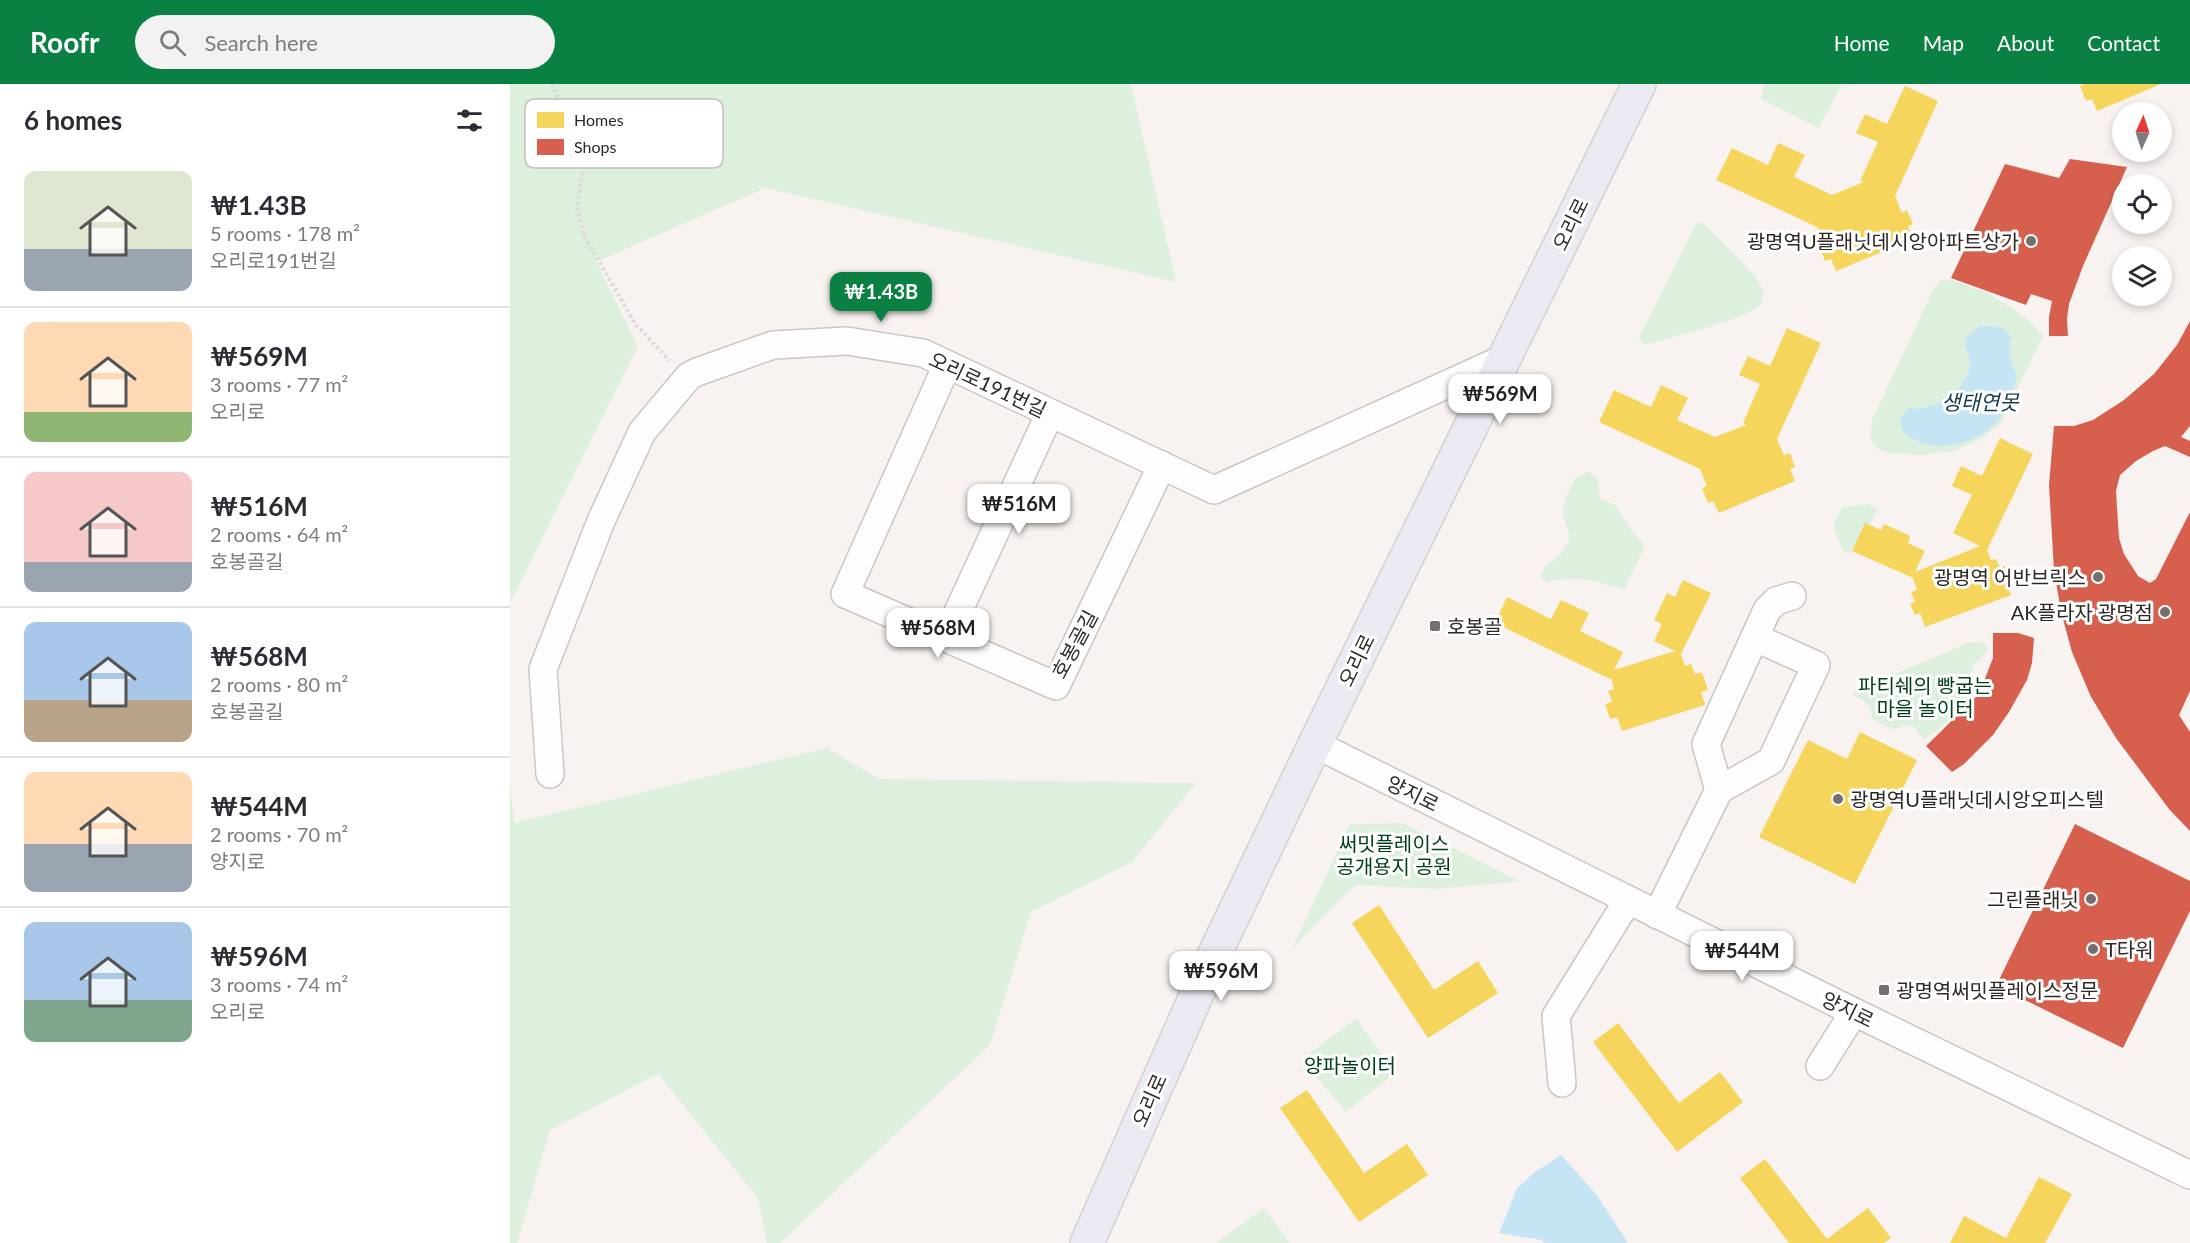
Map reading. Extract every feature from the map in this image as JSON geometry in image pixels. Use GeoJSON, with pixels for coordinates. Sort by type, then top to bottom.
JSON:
{"type":"FeatureCollection","features":[{"type":"Feature","properties":{"kind":"main road","name":"오리로"},"geometry":{"type":"LineString","coordinates":[[1087,1243],[1206,972],[1315,744],[1639,84]]}},
{"type":"Feature","properties":{"kind":"street","name":"오리로191번길"},"geometry":{"type":"LineString","coordinates":[[550,774],[543,669],[601,521],[642,432],[689,376],[697,372],[773,345],[848,340],[923,353],[1214,490],[1503,359]]}},
{"type":"Feature","properties":{"kind":"street","name":"호봉골길"},"geometry":{"type":"LineString","coordinates":[[947,365],[845,594],[1056,686],[1162,465]]}},
{"type":"Feature","properties":{"kind":"street"},"geometry":{"type":"LineString","coordinates":[[946,638],[1050,413]]}},
{"type":"Feature","properties":{"kind":"street"},"geometry":{"type":"LineString","coordinates":[[1719,790],[1706,744],[1767,610],[1776,601],[1792,596]]}},
{"type":"Feature","properties":{"kind":"street"},"geometry":{"type":"LineString","coordinates":[[1657,915],[1719,790],[1771,761],[1816,665],[1756,638]]}},
{"type":"Feature","properties":{"kind":"street","name":"양지로"},"geometry":{"type":"LineString","coordinates":[[1315,744],[1657,915],[2190,1175]]}},
{"type":"Feature","properties":{"kind":"street"},"geometry":{"type":"LineString","coordinates":[[1562,1083],[1556,1016],[1628,900]]}},
{"type":"Feature","properties":{"kind":"street"},"geometry":{"type":"LineString","coordinates":[[1820,1066],[1854,1012]]}},
{"type":"Feature","properties":{"kind":"path"},"geometry":{"type":"LineString","coordinates":[[552,84],[558,99]]}},
{"type":"Feature","properties":{"kind":"path"},"geometry":{"type":"LineString","coordinates":[[583,168],[577,207],[584,236],[636,325],[676,369],[697,372]]}},
{"type":"Feature","properties":{"kind":"green space"},"geometry":{"type":"Polygon","coordinates":[[[510,84],[1131,84],[1176,282],[765,188],[596,262],[638,346],[510,603],[510,84]]]}},
{"type":"Feature","properties":{"kind":"green space"},"geometry":{"type":"Polygon","coordinates":[[[1764,84],[1842,84],[1819,128],[1761,99],[1764,84]]]}},
{"type":"Feature","properties":{"kind":"green space"},"geometry":{"type":"Polygon","coordinates":[[[1697,222],[1703,223],[1755,276],[1763,290],[1762,303],[1755,309],[1727,321],[1649,344],[1642,343],[1639,337],[1697,222]]]}},
{"type":"Feature","properties":{"kind":"green space"},"geometry":{"type":"Polygon","coordinates":[[[1951,280],[1988,293],[2026,318],[2043,336],[2001,423],[1979,440],[1954,451],[1920,455],[1890,453],[1877,448],[1870,439],[1872,420],[1933,290],[1940,281],[1951,280]]]}},
{"type":"Feature","properties":{"kind":"green space"},"geometry":{"type":"Polygon","coordinates":[[[1587,472],[1598,479],[1601,500],[1616,505],[1628,526],[1645,546],[1624,590],[1577,579],[1546,582],[1541,577],[1545,568],[1561,554],[1567,545],[1569,532],[1563,513],[1564,503],[1576,477],[1587,472]]]}},
{"type":"Feature","properties":{"kind":"green space"},"geometry":{"type":"Polygon","coordinates":[[[1868,504],[1878,509],[1870,525],[1865,523],[1850,554],[1843,551],[1833,526],[1842,507],[1868,504]]]}},
{"type":"Feature","properties":{"kind":"green space","name":"파티쉐의 빵굽는 마을 놀이터"},"geometry":{"type":"Polygon","coordinates":[[[1970,642],[1978,642],[1989,649],[1973,666],[1971,680],[1973,695],[1940,728],[1923,739],[1914,727],[1904,725],[1894,730],[1872,719],[1871,710],[1867,704],[1853,695],[1855,691],[1970,642]]]}},
{"type":"Feature","properties":{"kind":"green space"},"geometry":{"type":"Polygon","coordinates":[[[827,748],[879,779],[1196,783],[1132,862],[1031,912],[990,1045],[780,1243],[767,1243],[758,1198],[658,1074],[550,1130],[517,1243],[510,1243],[510,783],[514,823],[827,748]]]}},
{"type":"Feature","properties":{"kind":"green space","name":"써밋플레이스 공개용지 공원"},"geometry":{"type":"Polygon","coordinates":[[[1402,823],[1520,881],[1440,889],[1356,885],[1292,949],[1350,824],[1402,823]]]}},
{"type":"Feature","properties":{"kind":"green space","name":"양파놀이터"},"geometry":{"type":"Polygon","coordinates":[[[1356,1019],[1395,1073],[1346,1112],[1302,1059],[1356,1019]]]}},
{"type":"Feature","properties":{"kind":"green space"},"geometry":{"type":"Polygon","coordinates":[[[1264,1208],[1290,1243],[1216,1243],[1264,1208]]]}},
{"type":"Feature","properties":{"kind":"water","name":"생태연못"},"geometry":{"type":"Polygon","coordinates":[[[1980,326],[2001,328],[2011,336],[2010,356],[2017,376],[2012,393],[1999,419],[1993,426],[1976,437],[1947,446],[1928,445],[1903,432],[1900,419],[1908,409],[1931,406],[1952,395],[1963,383],[1970,362],[1965,339],[1980,326]]]}},
{"type":"Feature","properties":{"kind":"water"},"geometry":{"type":"Polygon","coordinates":[[[1561,1155],[1596,1194],[1628,1243],[1545,1243],[1542,1240],[1499,1233],[1517,1188],[1535,1172],[1561,1155]]]}},
{"type":"Feature","properties":{"kind":"building: Homes"},"geometry":{"type":"Polygon","coordinates":[[[2084,84],[2161,84],[2118,102],[2112,102],[2112,105],[2097,111],[2092,99],[2086,101],[2080,86],[2084,84]]]}},
{"type":"Feature","properties":{"kind":"building: Homes"},"geometry":{"type":"Polygon","coordinates":[[[1905,86],[1938,101],[1895,196],[1902,213],[1907,210],[1913,224],[1908,226],[1913,239],[1836,271],[1831,259],[1825,261],[1819,246],[1824,244],[1817,227],[1716,180],[1732,148],[1768,165],[1778,143],[1805,155],[1794,177],[1832,195],[1864,182],[1860,181],[1878,142],[1856,133],[1865,114],[1887,124],[1905,86]]]}},
{"type":"Feature","properties":{"kind":"building: Homes"},"geometry":{"type":"Polygon","coordinates":[[[1787,328],[1821,343],[1777,439],[1784,455],[1790,453],[1795,467],[1790,469],[1795,481],[1719,513],[1713,501],[1708,503],[1702,488],[1707,486],[1700,469],[1599,422],[1614,390],[1651,407],[1661,385],[1688,398],[1677,420],[1715,437],[1746,425],[1743,423],[1760,384],[1739,375],[1748,356],[1770,366],[1787,328]]]}},
{"type":"Feature","properties":{"kind":"building: Homes"},"geometry":{"type":"Polygon","coordinates":[[[2000,438],[2033,454],[1987,550],[1991,560],[1996,559],[2000,568],[2006,566],[2010,577],[2005,579],[2011,595],[1925,627],[1920,613],[1915,615],[1910,604],[1915,602],[1911,592],[1917,590],[1913,578],[1852,551],[1865,523],[1881,530],[1884,524],[1910,536],[1908,543],[1925,551],[1915,572],[1980,546],[1953,533],[1972,495],[1952,486],[1961,466],[1982,476],[2000,438]]]}},
{"type":"Feature","properties":{"kind":"building: Homes"},"geometry":{"type":"Polygon","coordinates":[[[1683,580],[1711,593],[1681,654],[1685,666],[1691,664],[1695,674],[1702,672],[1708,690],[1701,692],[1705,705],[1622,731],[1617,717],[1610,719],[1605,704],[1612,702],[1608,691],[1614,689],[1611,677],[1610,679],[1495,623],[1507,597],[1551,619],[1561,600],[1589,613],[1580,631],[1623,652],[1614,670],[1675,651],[1654,641],[1662,624],[1654,620],[1667,593],[1675,597],[1683,580]]]}},
{"type":"Feature","properties":{"kind":"building: Homes","name":"광명역U플래닛데시앙오피스텔"},"geometry":{"type":"Polygon","coordinates":[[[1860,732],[1917,760],[1855,884],[1759,837],[1808,740],[1847,759],[1860,732]]]}},
{"type":"Feature","properties":{"kind":"building: Homes"},"geometry":{"type":"Polygon","coordinates":[[[1379,905],[1434,990],[1478,961],[1498,993],[1428,1038],[1352,923],[1379,905]]]}},
{"type":"Feature","properties":{"kind":"building: Homes"},"geometry":{"type":"Polygon","coordinates":[[[1618,1023],[1679,1103],[1720,1072],[1743,1102],[1677,1152],[1593,1042],[1618,1023]]]}},
{"type":"Feature","properties":{"kind":"building: Homes"},"geometry":{"type":"Polygon","coordinates":[[[1307,1090],[1364,1173],[1407,1144],[1428,1175],[1359,1222],[1280,1108],[1307,1090]]]}},
{"type":"Feature","properties":{"kind":"building: Homes"},"geometry":{"type":"Polygon","coordinates":[[[1765,1159],[1827,1239],[1868,1208],[1891,1238],[1884,1243],[1789,1243],[1740,1178],[1765,1159]]]}},
{"type":"Feature","properties":{"kind":"building: Homes"},"geometry":{"type":"Polygon","coordinates":[[[2039,1177],[2072,1194],[2045,1243],[1950,1243],[1964,1216],[2006,1238],[2039,1177]]]}},
{"type":"Feature","properties":{"kind":"building: Shops","name":"광명역U플래닛데시앙아파트상가"},"geometry":{"type":"Polygon","coordinates":[[[2070,159],[2127,167],[2124,174],[2112,174],[2112,201],[2069,304],[2068,336],[2049,336],[2052,301],[2031,294],[2026,305],[1951,278],[2005,164],[2059,178],[2070,159]]]}},
{"type":"Feature","properties":{"kind":"building: Shops","name":"광명역 어반브릭스"},"geometry":{"type":"Polygon","coordinates":[[[2190,321],[2190,426],[2181,437],[2190,441],[2190,457],[2165,446],[2153,451],[2136,461],[2120,475],[2116,491],[2119,538],[2124,554],[2138,576],[2150,583],[2156,579],[2190,512],[2190,691],[2179,715],[2190,732],[2190,831],[2169,809],[2116,738],[2091,697],[2072,652],[2061,612],[2054,570],[2049,485],[2054,426],[2074,426],[2093,420],[2124,400],[2154,374],[2177,345],[2190,321]]]}},
{"type":"Feature","properties":{"kind":"building: Shops"},"geometry":{"type":"Polygon","coordinates":[[[1993,633],[2018,633],[2034,638],[2032,663],[2027,680],[1993,735],[1964,764],[1952,772],[1926,746],[1979,694],[1993,658],[1993,633]]]}},
{"type":"Feature","properties":{"kind":"building: Shops","name":"T타워"},"geometry":{"type":"Polygon","coordinates":[[[2075,824],[2190,881],[2190,911],[2123,1048],[1996,986],[2075,824]]]}},
{"type":"Feature","properties":{"kind":"place","name":"광명역U플래닛데시앙아파트상가"},"geometry":{"type":"Point","coordinates":[2031,241]}},
{"type":"Feature","properties":{"kind":"place","name":"광명역 어반브릭스"},"geometry":{"type":"Point","coordinates":[2098,577]}},
{"type":"Feature","properties":{"kind":"place","name":"AK플라자 광명점"},"geometry":{"type":"Point","coordinates":[2165,612]}},
{"type":"Feature","properties":{"kind":"place","name":"호봉골"},"geometry":{"type":"Point","coordinates":[1435,626]}},
{"type":"Feature","properties":{"kind":"place","name":"광명역U플래닛데시앙오피스텔"},"geometry":{"type":"Point","coordinates":[1838,799]}},
{"type":"Feature","properties":{"kind":"place","name":"그린플래닛"},"geometry":{"type":"Point","coordinates":[2091,899]}},
{"type":"Feature","properties":{"kind":"place","name":"T타워"},"geometry":{"type":"Point","coordinates":[2093,949]}},
{"type":"Feature","properties":{"kind":"place","name":"광명역써밋플레이스정문"},"geometry":{"type":"Point","coordinates":[1884,990]}}]}
